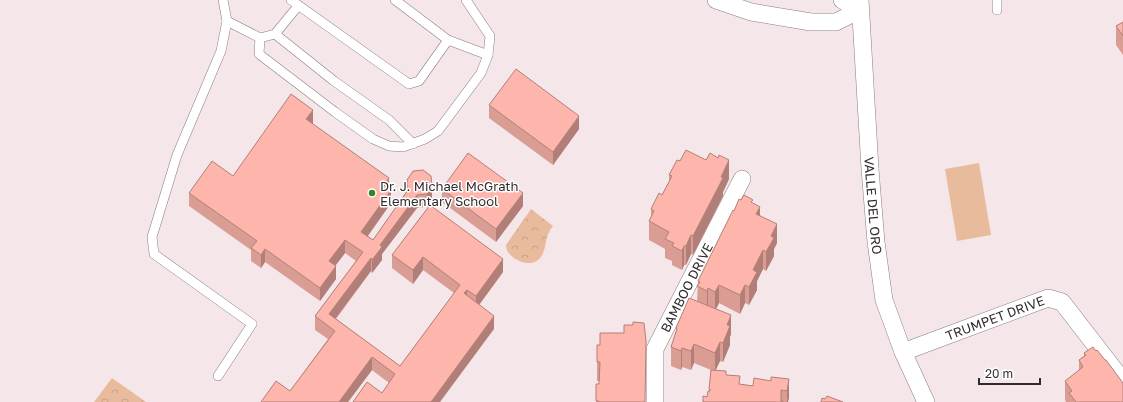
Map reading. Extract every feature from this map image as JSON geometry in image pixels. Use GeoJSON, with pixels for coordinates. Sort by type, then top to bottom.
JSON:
{"type":"FeatureCollection","features":[{"type":"Feature","properties":{"kind":"street"},"geometry":{"type":"LineString","coordinates":[[716,0],[751,12],[811,22],[836,22],[860,5]]}},
{"type":"Feature","properties":{"kind":"street"},"geometry":{"type":"LineString","coordinates":[[842,0],[860,5]]}},
{"type":"Feature","properties":{"kind":"street","name":"VALLE DEL ORO"},"geometry":{"type":"LineString","coordinates":[[860,5],[876,242],[884,300],[902,352],[926,402]]}},
{"type":"Feature","properties":{"kind":"street","name":"BAMBOO DRIVE"},"geometry":{"type":"LineString","coordinates":[[655,402],[655,349],[742,179]]}},
{"type":"Feature","properties":{"kind":"street","name":"TRUMPET DRIVE"},"geometry":{"type":"LineString","coordinates":[[902,352],[1048,298],[1062,302],[1123,380]]}},
{"type":"Feature","properties":{"kind":"lane"},"geometry":{"type":"LineString","coordinates":[[218,376],[252,324],[154,254],[152,237],[177,155],[222,51],[227,22],[223,0]]}},
{"type":"Feature","properties":{"kind":"lane"},"geometry":{"type":"LineString","coordinates":[[395,0],[448,40],[488,55]]}},
{"type":"Feature","properties":{"kind":"lane"},"geometry":{"type":"LineString","coordinates":[[260,38],[259,54],[335,112],[373,139],[389,146],[403,147],[413,144],[438,131],[481,73],[488,55],[490,36],[466,0]]}},
{"type":"Feature","properties":{"kind":"lane"},"geometry":{"type":"LineString","coordinates":[[996,10],[998,0]]}},
{"type":"Feature","properties":{"kind":"lane"},"geometry":{"type":"LineString","coordinates":[[227,22],[260,38],[275,34],[294,3],[409,84],[419,81],[448,40]]}},
{"type":"Feature","properties":{"kind":"lane"},"geometry":{"type":"LineString","coordinates":[[275,34],[334,81],[389,120],[413,144]]}},
{"type":"Feature","properties":{"kind":"green space"},"geometry":{"type":"Polygon","coordinates":[[[979,163],[991,235],[957,241],[945,169],[979,163]]]}},
{"type":"Feature","properties":{"kind":"green space"},"geometry":{"type":"Polygon","coordinates":[[[531,209],[553,226],[546,240],[541,257],[534,262],[526,263],[512,257],[507,251],[506,245],[531,209]]]}},
{"type":"Feature","properties":{"kind":"green space"},"geometry":{"type":"Polygon","coordinates":[[[112,378],[146,402],[94,402],[112,378]]]}},
{"type":"Feature","properties":{"kind":"building"},"geometry":{"type":"Polygon","coordinates":[[[1123,22],[1123,36],[1116,26],[1123,22]]]}},
{"type":"Feature","properties":{"kind":"building"},"geometry":{"type":"Polygon","coordinates":[[[516,69],[579,116],[553,152],[489,105],[516,69]]]}},
{"type":"Feature","properties":{"kind":"building"},"geometry":{"type":"Polygon","coordinates":[[[291,94],[313,110],[306,119],[389,178],[384,185],[391,190],[361,232],[373,240],[408,190],[407,180],[413,171],[423,170],[431,176],[432,186],[427,194],[417,195],[380,245],[382,247],[372,260],[371,258],[329,314],[400,366],[460,285],[423,257],[413,270],[392,255],[430,205],[503,259],[476,296],[467,290],[464,293],[494,316],[431,402],[353,402],[367,382],[382,393],[395,374],[372,357],[339,402],[261,402],[276,381],[290,391],[335,331],[315,316],[363,252],[345,240],[329,261],[336,266],[320,288],[265,249],[261,255],[251,248],[257,241],[189,193],[212,161],[233,176],[291,94]]]}},
{"type":"Feature","properties":{"kind":"building"},"geometry":{"type":"Polygon","coordinates":[[[686,150],[706,160],[710,153],[718,158],[719,155],[729,160],[721,177],[723,178],[693,236],[691,235],[682,251],[672,246],[674,243],[665,239],[669,232],[649,221],[654,211],[651,209],[659,193],[662,195],[672,176],[669,175],[677,160],[680,161],[686,150]]]}},
{"type":"Feature","properties":{"kind":"building"},"geometry":{"type":"Polygon","coordinates":[[[468,153],[523,193],[496,229],[442,189],[468,153]]]}},
{"type":"Feature","properties":{"kind":"building"},"geometry":{"type":"Polygon","coordinates":[[[744,195],[753,200],[751,202],[760,207],[756,214],[777,224],[771,236],[774,238],[766,252],[763,250],[753,270],[757,272],[749,287],[745,285],[740,295],[719,285],[715,292],[708,288],[707,291],[697,286],[700,282],[698,281],[733,210],[734,211],[739,199],[741,200],[744,195]]]}},
{"type":"Feature","properties":{"kind":"building"},"geometry":{"type":"Polygon","coordinates":[[[689,298],[731,315],[727,325],[730,326],[723,343],[720,342],[715,353],[694,344],[691,351],[682,348],[681,351],[671,347],[677,329],[676,328],[689,298]]]}},
{"type":"Feature","properties":{"kind":"building"},"geometry":{"type":"Polygon","coordinates":[[[633,322],[644,323],[646,341],[645,402],[596,401],[596,384],[599,384],[600,362],[597,362],[597,345],[600,345],[600,333],[624,333],[624,325],[633,325],[633,322]]]}},
{"type":"Feature","properties":{"kind":"building"},"geometry":{"type":"Polygon","coordinates":[[[1093,347],[1106,360],[1123,383],[1123,402],[1076,402],[1069,393],[1072,391],[1065,381],[1083,367],[1079,360],[1086,355],[1084,353],[1093,347]]]}},
{"type":"Feature","properties":{"kind":"building"},"geometry":{"type":"Polygon","coordinates":[[[711,370],[726,371],[726,375],[740,376],[739,384],[753,386],[754,378],[771,381],[771,377],[789,379],[787,391],[781,390],[781,401],[783,402],[703,402],[703,396],[707,397],[708,391],[710,391],[711,370]]]}},
{"type":"Feature","properties":{"kind":"building"},"geometry":{"type":"Polygon","coordinates":[[[827,396],[843,402],[821,402],[822,398],[825,399],[827,396]]]}},
{"type":"Feature","properties":{"kind":"place","name":"Dr. J. Michael McGrath Elementary School"},"geometry":{"type":"Point","coordinates":[372,193]}}]}
